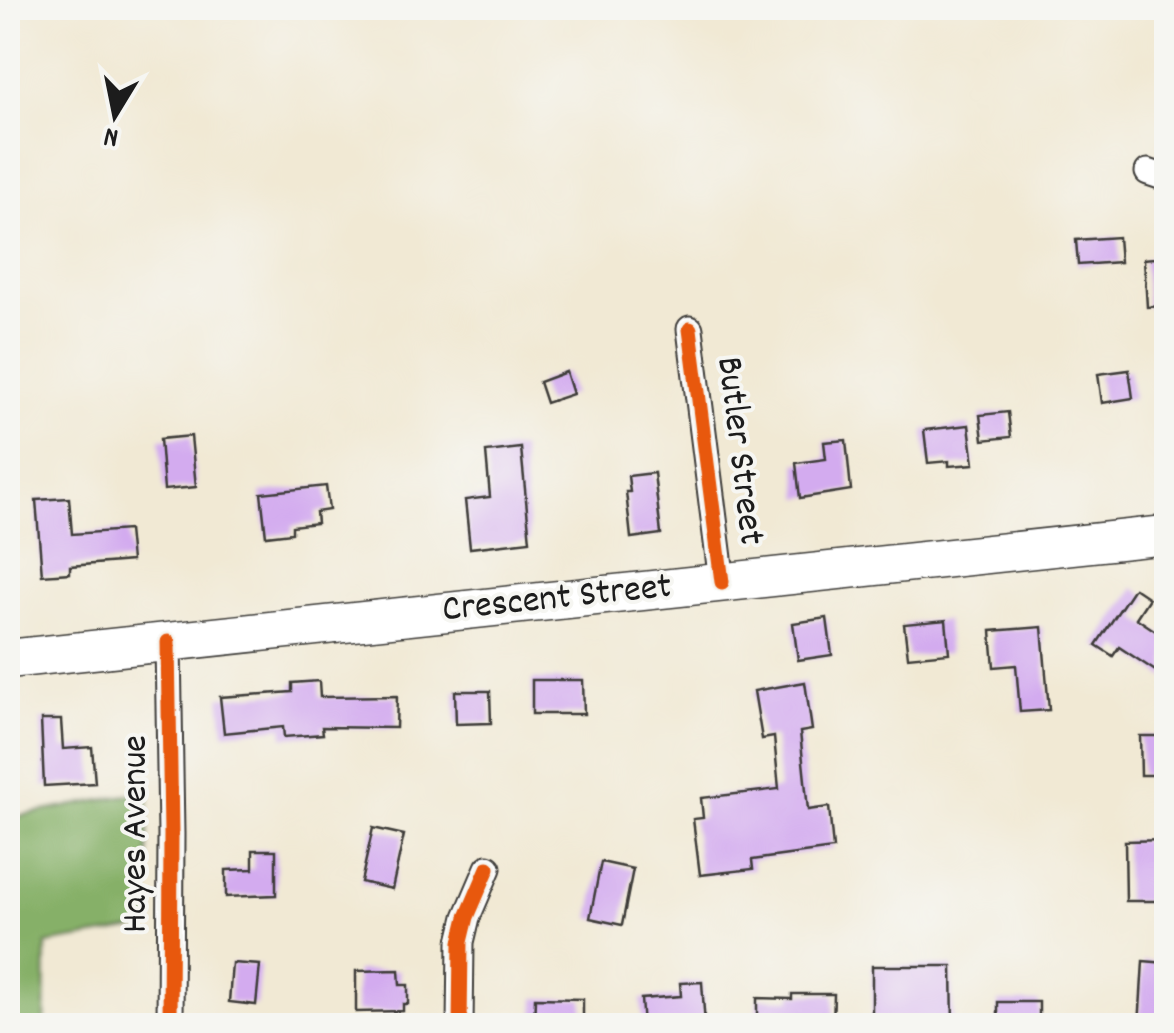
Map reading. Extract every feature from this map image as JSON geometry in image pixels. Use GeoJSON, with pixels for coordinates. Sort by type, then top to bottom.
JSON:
{"type":"FeatureCollection","features":[{"type":"Feature","properties":{"kind":"main road","name":"Crescent Street"},"geometry":{"type":"LineString","coordinates":[[8,660],[1166,535]]}},
{"type":"Feature","properties":{"kind":"street","name":"Butler Street"},"geometry":{"type":"LineString","coordinates":[[690,330],[722,582]]}},
{"type":"Feature","properties":{"kind":"street","name":"Hayes Avenue"},"geometry":{"type":"LineString","coordinates":[[168,642],[170,1026]]}},
{"type":"Feature","properties":{"kind":"street"},"geometry":{"type":"LineString","coordinates":[[460,1026],[461,942],[488,868]]}},
{"type":"Feature","properties":{"kind":"green space"},"geometry":{"type":"Polygon","coordinates":[[[148,791],[148,927],[46,944],[45,1025],[8,1025],[8,818],[148,791]]]}},
{"type":"Feature","properties":{"kind":"building"},"geometry":{"type":"Polygon","coordinates":[[[1118,237],[1120,262],[1078,265],[1076,240],[1118,237]]]}},
{"type":"Feature","properties":{"kind":"building"},"geometry":{"type":"Polygon","coordinates":[[[1166,257],[1166,306],[1147,307],[1144,259],[1166,257]]]}},
{"type":"Feature","properties":{"kind":"building"},"geometry":{"type":"Polygon","coordinates":[[[1129,370],[1133,398],[1102,403],[1098,374],[1129,370]]]}},
{"type":"Feature","properties":{"kind":"building"},"geometry":{"type":"Polygon","coordinates":[[[566,372],[573,394],[546,403],[539,382],[566,372]]]}},
{"type":"Feature","properties":{"kind":"building"},"geometry":{"type":"Polygon","coordinates":[[[1008,412],[1011,437],[983,440],[980,415],[1008,412]]]}},
{"type":"Feature","properties":{"kind":"building"},"geometry":{"type":"Polygon","coordinates":[[[969,425],[974,464],[928,463],[924,430],[969,425]]]}},
{"type":"Feature","properties":{"kind":"building"},"geometry":{"type":"Polygon","coordinates":[[[191,436],[196,487],[164,490],[160,439],[191,436]]]}},
{"type":"Feature","properties":{"kind":"building"},"geometry":{"type":"Polygon","coordinates":[[[846,440],[851,490],[800,498],[796,463],[826,459],[824,442],[846,440]]]}},
{"type":"Feature","properties":{"kind":"building"},"geometry":{"type":"Polygon","coordinates":[[[521,448],[530,541],[470,548],[465,500],[490,497],[486,452],[521,448]]]}},
{"type":"Feature","properties":{"kind":"building"},"geometry":{"type":"Polygon","coordinates":[[[654,473],[661,534],[631,538],[628,476],[654,473]]]}},
{"type":"Feature","properties":{"kind":"building"},"geometry":{"type":"Polygon","coordinates":[[[326,486],[329,510],[316,512],[317,523],[292,526],[292,533],[266,536],[261,493],[326,486]]]}},
{"type":"Feature","properties":{"kind":"building"},"geometry":{"type":"Polygon","coordinates":[[[69,498],[72,534],[128,530],[131,561],[70,566],[70,573],[42,575],[36,500],[69,498]]]}},
{"type":"Feature","properties":{"kind":"building"},"geometry":{"type":"Polygon","coordinates":[[[1134,588],[1149,598],[1136,618],[1166,638],[1166,678],[1119,647],[1113,656],[1096,645],[1134,588]]]}},
{"type":"Feature","properties":{"kind":"building"},"geometry":{"type":"Polygon","coordinates":[[[827,618],[832,655],[798,660],[793,623],[827,618]]]}},
{"type":"Feature","properties":{"kind":"building"},"geometry":{"type":"Polygon","coordinates":[[[946,620],[949,653],[908,657],[904,624],[946,620]]]}},
{"type":"Feature","properties":{"kind":"building"},"geometry":{"type":"Polygon","coordinates":[[[1042,627],[1049,710],[1020,712],[1016,665],[994,667],[991,631],[1042,627]]]}},
{"type":"Feature","properties":{"kind":"building"},"geometry":{"type":"Polygon","coordinates":[[[532,680],[583,680],[584,714],[532,714],[532,680]]]}},
{"type":"Feature","properties":{"kind":"building"},"geometry":{"type":"Polygon","coordinates":[[[319,681],[320,697],[397,696],[396,728],[322,727],[323,734],[284,737],[283,727],[224,733],[220,697],[292,692],[292,683],[319,681]]]}},
{"type":"Feature","properties":{"kind":"building"},"geometry":{"type":"Polygon","coordinates":[[[805,682],[812,730],[800,732],[808,810],[829,807],[833,849],[752,860],[753,869],[700,875],[693,819],[703,818],[701,798],[779,789],[774,737],[762,739],[754,691],[805,682]]]}},
{"type":"Feature","properties":{"kind":"building"},"geometry":{"type":"Polygon","coordinates":[[[455,691],[490,691],[491,723],[456,724],[455,691]]]}},
{"type":"Feature","properties":{"kind":"building"},"geometry":{"type":"Polygon","coordinates":[[[41,720],[61,720],[63,749],[92,747],[95,783],[44,786],[41,720]]]}},
{"type":"Feature","properties":{"kind":"building"},"geometry":{"type":"Polygon","coordinates":[[[1140,736],[1166,736],[1166,775],[1141,775],[1140,736]]]}},
{"type":"Feature","properties":{"kind":"building"},"geometry":{"type":"Polygon","coordinates":[[[373,828],[404,835],[392,889],[361,882],[373,828]]]}},
{"type":"Feature","properties":{"kind":"building"},"geometry":{"type":"Polygon","coordinates":[[[1166,840],[1166,901],[1126,901],[1125,841],[1166,840]]]}},
{"type":"Feature","properties":{"kind":"building"},"geometry":{"type":"Polygon","coordinates":[[[253,850],[276,850],[276,895],[226,897],[226,870],[253,869],[253,850]]]}},
{"type":"Feature","properties":{"kind":"building"},"geometry":{"type":"Polygon","coordinates":[[[601,862],[633,869],[622,925],[590,918],[601,862]]]}},
{"type":"Feature","properties":{"kind":"building"},"geometry":{"type":"Polygon","coordinates":[[[1143,961],[1166,963],[1166,1026],[1139,1026],[1143,961]]]}},
{"type":"Feature","properties":{"kind":"building"},"geometry":{"type":"Polygon","coordinates":[[[232,963],[260,965],[256,1005],[229,1002],[232,963]]]}},
{"type":"Feature","properties":{"kind":"building"},"geometry":{"type":"Polygon","coordinates":[[[872,966],[952,966],[953,1026],[922,1026],[922,1019],[872,1020],[872,966]]]}},
{"type":"Feature","properties":{"kind":"building"},"geometry":{"type":"Polygon","coordinates":[[[399,970],[400,985],[408,985],[408,1004],[403,1004],[403,1011],[356,1012],[356,971],[399,970]]]}},
{"type":"Feature","properties":{"kind":"building"},"geometry":{"type":"Polygon","coordinates":[[[702,982],[705,1026],[643,1026],[641,999],[681,996],[680,983],[702,982]]]}},
{"type":"Feature","properties":{"kind":"building"},"geometry":{"type":"Polygon","coordinates":[[[792,994],[834,994],[833,1026],[757,1026],[757,998],[792,999],[792,994]]]}},
{"type":"Feature","properties":{"kind":"building"},"geometry":{"type":"Polygon","coordinates":[[[535,998],[583,999],[583,1026],[534,1026],[535,998]]]}},
{"type":"Feature","properties":{"kind":"building"},"geometry":{"type":"Polygon","coordinates":[[[998,1002],[1039,1002],[1039,1026],[998,1026],[998,1002]]]}},
{"type":"Feature","properties":{"kind":"cycle path"},"geometry":{"type":"LineString","coordinates":[[690,329],[722,582]]}},
{"type":"Feature","properties":{"kind":"cycle path"},"geometry":{"type":"LineString","coordinates":[[168,642],[170,1026]]}},
{"type":"Feature","properties":{"kind":"cycle path"},"geometry":{"type":"LineString","coordinates":[[460,1026],[461,942],[488,868]]}}]}
